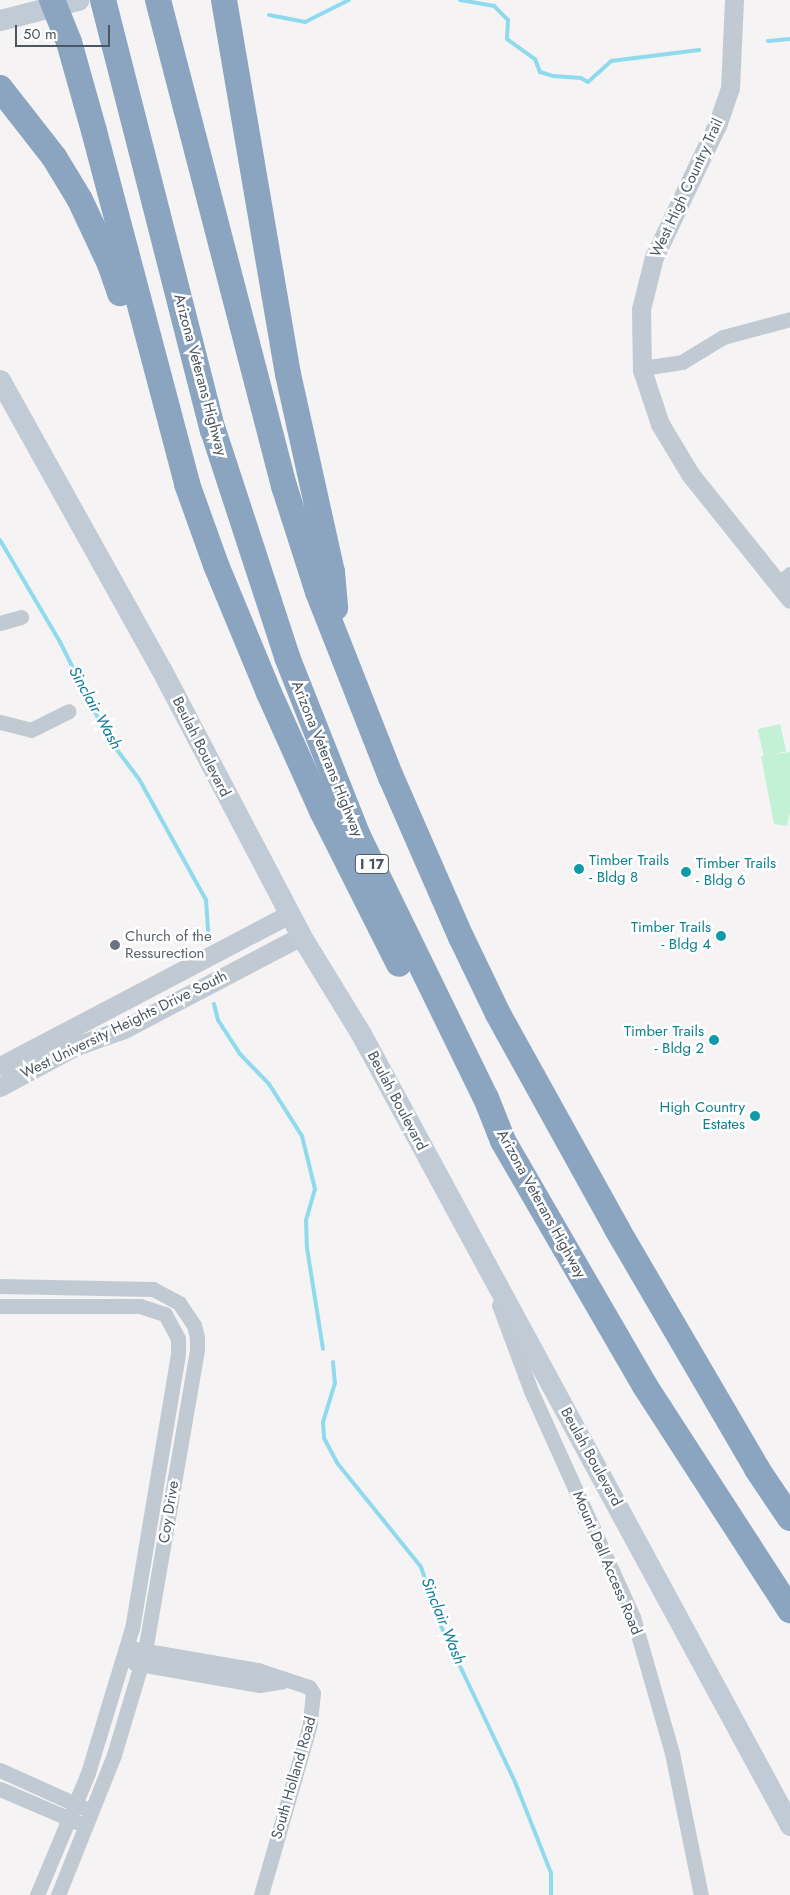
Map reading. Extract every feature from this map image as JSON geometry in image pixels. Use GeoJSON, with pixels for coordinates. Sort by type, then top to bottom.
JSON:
{"type":"FeatureCollection","features":[{"type":"Feature","properties":{"kind":"highway"},"geometry":{"type":"LineString","coordinates":[[52,0],[80,81],[187,484],[216,565],[268,693],[322,810],[465,1088],[503,1141]]}},
{"type":"Feature","properties":{"kind":"highway","name":"Arizona Veterans Highway"},"geometry":{"type":"LineString","coordinates":[[103,0],[211,421],[286,657],[357,834],[486,1098],[503,1141],[645,1386],[790,1610]]}},
{"type":"Feature","properties":{"kind":"highway"},"geometry":{"type":"LineString","coordinates":[[158,0],[284,486],[337,639],[391,778],[460,937],[498,1014],[622,1237],[757,1469],[790,1518]]}},
{"type":"Feature","properties":{"kind":"highway"},"geometry":{"type":"LineString","coordinates":[[224,0],[288,374],[332,572],[337,639]]}},
{"type":"Feature","properties":{"kind":"highway"},"geometry":{"type":"LineString","coordinates":[[0,88],[54,157],[80,200],[110,264],[148,380],[164,403]]}},
{"type":"Feature","properties":{"kind":"main road"},"geometry":{"type":"LineString","coordinates":[[0,20],[78,0]]}},
{"type":"Feature","properties":{"kind":"main road","name":"Beulah Boulevard"},"geometry":{"type":"LineString","coordinates":[[0,380],[161,669],[301,936],[360,1034],[790,1825]]}},
{"type":"Feature","properties":{"kind":"street","name":"West High Country Trail"},"geometry":{"type":"LineString","coordinates":[[734,0],[730,88],[717,125],[654,257],[641,309],[642,368],[660,424],[690,474],[784,579],[790,599]]}},
{"type":"Feature","properties":{"kind":"street"},"geometry":{"type":"LineString","coordinates":[[642,368],[682,362],[723,337],[789,322]]}},
{"type":"Feature","properties":{"kind":"street"},"geometry":{"type":"LineString","coordinates":[[0,623],[21,617]]}},
{"type":"Feature","properties":{"kind":"street"},"geometry":{"type":"LineString","coordinates":[[0,722],[31,730],[69,711]]}},
{"type":"Feature","properties":{"kind":"street","name":"West University Heights Drive South"},"geometry":{"type":"LineString","coordinates":[[0,1066],[290,914]]}},
{"type":"Feature","properties":{"kind":"street","name":"West University Heights Drive South"},"geometry":{"type":"LineString","coordinates":[[0,1087],[76,1046],[124,1029],[301,936]]}},
{"type":"Feature","properties":{"kind":"street","name":"Mount Dell Access Road"},"geometry":{"type":"LineString","coordinates":[[474,1243],[531,1391],[633,1617],[670,1744],[701,1895]]}},
{"type":"Feature","properties":{"kind":"street"},"geometry":{"type":"LineString","coordinates":[[0,1286],[140,1287],[173,1298],[165,1314],[140,1306],[0,1306]]}},
{"type":"Feature","properties":{"kind":"street","name":"Coy Drive"},"geometry":{"type":"LineString","coordinates":[[58,1895],[114,1755],[144,1658],[197,1350],[194,1325],[180,1303],[173,1298]]}},
{"type":"Feature","properties":{"kind":"street","name":"Coy Drive"},"geometry":{"type":"LineString","coordinates":[[37,1895],[94,1758],[125,1654],[178,1354],[178,1338],[165,1314]]}},
{"type":"Feature","properties":{"kind":"street","name":"South Holland Road"},"geometry":{"type":"LineString","coordinates":[[125,1654],[144,1658],[258,1670],[283,1681],[308,1687],[313,1693],[314,1707],[261,1895]]}},
{"type":"Feature","properties":{"kind":"street"},"geometry":{"type":"LineString","coordinates":[[0,1770],[92,1811]]}},
{"type":"Feature","properties":{"kind":"street"},"geometry":{"type":"LineString","coordinates":[[0,1789],[86,1826]]}},
{"type":"Feature","properties":{"kind":"green space"},"geometry":{"type":"Polygon","coordinates":[[[780,724],[786,751],[764,756],[758,729],[780,724]]]}},
{"type":"Feature","properties":{"kind":"green space"},"geometry":{"type":"Polygon","coordinates":[[[790,752],[790,813],[787,826],[774,824],[761,756],[790,752]]]}},
{"type":"Feature","properties":{"kind":"waterway"},"geometry":{"type":"LineString","coordinates":[[269,15],[305,22],[349,0]]}},
{"type":"Feature","properties":{"kind":"waterway"},"geometry":{"type":"LineString","coordinates":[[460,0],[494,6],[508,20],[507,39],[535,59],[540,72],[553,76],[581,78],[588,82],[611,61],[699,50]]}},
{"type":"Feature","properties":{"kind":"waterway"},"geometry":{"type":"LineString","coordinates":[[768,41],[790,39]]}},
{"type":"Feature","properties":{"kind":"waterway","name":"Sinclair Wash"},"geometry":{"type":"LineString","coordinates":[[0,540],[60,642],[108,738],[139,779],[206,900],[208,931]]}},
{"type":"Feature","properties":{"kind":"waterway","name":"Sinclair Wash"},"geometry":{"type":"LineString","coordinates":[[214,1004],[218,1020],[240,1054],[269,1084],[302,1136],[315,1189],[306,1220],[307,1248],[323,1349]]}},
{"type":"Feature","properties":{"kind":"waterway","name":"Sinclair Wash"},"geometry":{"type":"LineString","coordinates":[[333,1362],[335,1383],[323,1422],[324,1438],[338,1464],[421,1567],[440,1624],[515,1782],[551,1873],[551,1895]]}},
{"type":"Feature","properties":{"kind":"place","name":"Timber Trails - Bldg 8"},"geometry":{"type":"Point","coordinates":[579,869]}},
{"type":"Feature","properties":{"kind":"place","name":"Timber Trails - Bldg 6"},"geometry":{"type":"Point","coordinates":[686,872]}},
{"type":"Feature","properties":{"kind":"place","name":"Timber Trails - Bldg 4"},"geometry":{"type":"Point","coordinates":[721,936]}},
{"type":"Feature","properties":{"kind":"place","name":"Church of the Ressurection"},"geometry":{"type":"Point","coordinates":[115,945]}},
{"type":"Feature","properties":{"kind":"place","name":"Timber Trails - Bldg 2"},"geometry":{"type":"Point","coordinates":[714,1040]}},
{"type":"Feature","properties":{"kind":"place","name":"High Country Estates"},"geometry":{"type":"Point","coordinates":[755,1116]}}]}
